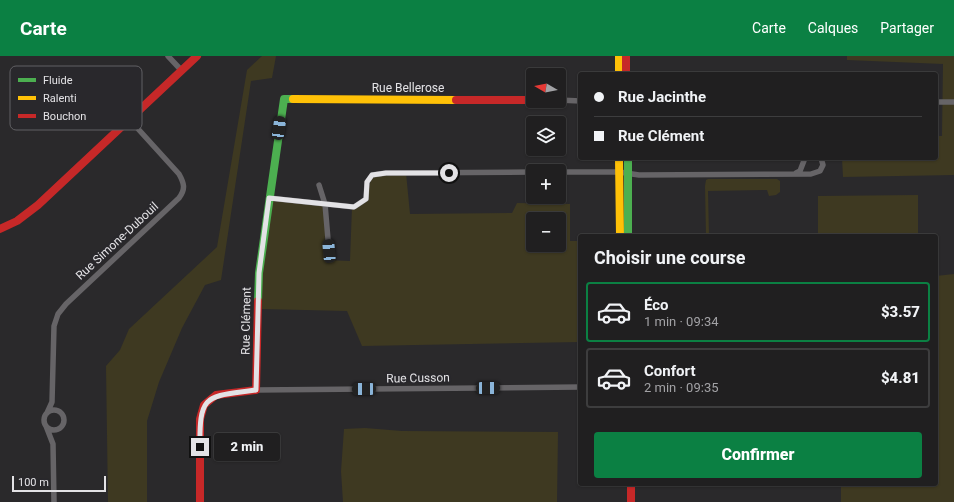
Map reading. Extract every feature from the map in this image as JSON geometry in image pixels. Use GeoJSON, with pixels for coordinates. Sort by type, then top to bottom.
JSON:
{"type":"FeatureCollection","features":[{"type":"Feature","properties":{"kind":"street"},"geometry":{"type":"LineString","coordinates":[[168,56],[182,71]]}},
{"type":"Feature","properties":{"kind":"street"},"geometry":{"type":"LineString","coordinates":[[142,109],[197,56]]}},
{"type":"Feature","properties":{"kind":"street"},"geometry":{"type":"LineString","coordinates":[[618,56],[619,72]]}},
{"type":"Feature","properties":{"kind":"street"},"geometry":{"type":"LineString","coordinates":[[626,56],[626,72]]}},
{"type":"Feature","properties":{"kind":"street","name":"Rue Bellerose"},"geometry":{"type":"LineString","coordinates":[[284,99],[526,100]]}},
{"type":"Feature","properties":{"kind":"street","name":"Rue Clément"},"geometry":{"type":"LineString","coordinates":[[256,390],[259,273],[284,99]]}},
{"type":"Feature","properties":{"kind":"street"},"geometry":{"type":"LineString","coordinates":[[566,100],[578,100]]}},
{"type":"Feature","properties":{"kind":"street"},"geometry":{"type":"LineString","coordinates":[[938,102],[953,102]]}},
{"type":"Feature","properties":{"kind":"street"},"geometry":{"type":"LineString","coordinates":[[0,229],[32,210],[119,130]]}},
{"type":"Feature","properties":{"kind":"street","name":"Rue Simone-Dubouil"},"geometry":{"type":"LineString","coordinates":[[54,502],[53,444],[44,419],[52,402],[54,326],[58,314],[66,304],[179,198],[183,191],[184,184],[179,174],[139,130]]}},
{"type":"Feature","properties":{"kind":"street"},"geometry":{"type":"LineString","coordinates":[[619,160],[620,234]]}},
{"type":"Feature","properties":{"kind":"street"},"geometry":{"type":"LineString","coordinates":[[628,160],[628,234]]}},
{"type":"Feature","properties":{"kind":"street"},"geometry":{"type":"LineString","coordinates":[[796,173],[802,169],[804,160]]}},
{"type":"Feature","properties":{"kind":"street"},"geometry":{"type":"LineString","coordinates":[[566,172],[619,172],[628,174],[811,174],[818,173],[823,165],[821,160]]}},
{"type":"Feature","properties":{"kind":"street"},"geometry":{"type":"LineString","coordinates":[[269,198],[354,207],[366,199],[367,182],[372,175],[386,173],[526,172]]}},
{"type":"Feature","properties":{"kind":"street"},"geometry":{"type":"LineString","coordinates":[[319,185],[326,204],[329,251]]}},
{"type":"Feature","properties":{"kind":"street","name":"Rue Cusson"},"geometry":{"type":"LineString","coordinates":[[256,390],[578,387]]}},
{"type":"Feature","properties":{"kind":"street"},"geometry":{"type":"LineString","coordinates":[[200,502],[200,419],[204,405],[216,395],[256,390]]}},
{"type":"Feature","properties":{"kind":"street","name":"Rue Simone-Dubouil"},"geometry":{"type":"LineString","coordinates":[[52,394],[54,402],[64,418],[64,424],[60,428],[53,444]]}},
{"type":"Feature","properties":{"kind":"street"},"geometry":{"type":"LineString","coordinates":[[47,412],[54,409],[59,411]]}},
{"type":"Feature","properties":{"kind":"street"},"geometry":{"type":"LineString","coordinates":[[46,426],[52,430],[60,428]]}},
{"type":"Feature","properties":{"kind":"street"},"geometry":{"type":"LineString","coordinates":[[631,486],[631,502]]}},
{"type":"Feature","properties":{"kind":"shaded area"},"geometry":{"type":"Polygon","coordinates":[[[262,56],[276,56],[272,78],[251,81],[221,280],[205,285],[182,328],[159,382],[147,421],[147,502],[108,502],[106,366],[120,350],[129,329],[217,247],[247,70],[262,56]]]}},
{"type":"Feature","properties":{"kind":"shaded area"},"geometry":{"type":"Polygon","coordinates":[[[847,56],[954,56],[954,175],[843,177],[842,160],[938,160],[938,136],[942,136],[943,64],[847,60],[847,56]]]}},
{"type":"Feature","properties":{"kind":"shaded area"},"geometry":{"type":"Polygon","coordinates":[[[406,173],[410,214],[512,213],[517,203],[570,204],[570,241],[578,241],[578,342],[362,346],[347,311],[261,309],[259,275],[269,198],[326,206],[324,260],[350,261],[352,207],[366,198],[372,176],[406,173]]]}},
{"type":"Feature","properties":{"kind":"shaded area"},"geometry":{"type":"Polygon","coordinates":[[[777,179],[780,181],[780,192],[776,195],[769,196],[767,190],[708,191],[709,234],[706,234],[706,180],[777,179]]]}},
{"type":"Feature","properties":{"kind":"shaded area"},"geometry":{"type":"Polygon","coordinates":[[[918,195],[918,234],[818,234],[818,196],[918,195]]]}},
{"type":"Feature","properties":{"kind":"shaded area"},"geometry":{"type":"Polygon","coordinates":[[[954,274],[954,502],[841,502],[841,486],[938,486],[938,276],[954,274]]]}},
{"type":"Feature","properties":{"kind":"shaded area"},"geometry":{"type":"Polygon","coordinates":[[[365,428],[402,431],[558,432],[557,502],[343,502],[341,471],[344,429],[365,428]]]}},
{"type":"Feature","properties":{"kind":"traffic: fast"},"geometry":{"type":"LineString","coordinates":[[258,301],[259,273],[284,99],[293,99]]}},
{"type":"Feature","properties":{"kind":"traffic: fast"},"geometry":{"type":"LineString","coordinates":[[628,160],[628,234]]}},
{"type":"Feature","properties":{"kind":"traffic: slow"},"geometry":{"type":"LineString","coordinates":[[619,56],[619,72]]}},
{"type":"Feature","properties":{"kind":"traffic: slow"},"geometry":{"type":"LineString","coordinates":[[293,99],[456,100]]}},
{"type":"Feature","properties":{"kind":"traffic: slow"},"geometry":{"type":"LineString","coordinates":[[619,160],[620,234]]}},
{"type":"Feature","properties":{"kind":"traffic: jam"},"geometry":{"type":"LineString","coordinates":[[142,108],[197,56]]}},
{"type":"Feature","properties":{"kind":"traffic: jam"},"geometry":{"type":"LineString","coordinates":[[626,56],[626,72]]}},
{"type":"Feature","properties":{"kind":"traffic: jam"},"geometry":{"type":"LineString","coordinates":[[456,100],[526,100]]}},
{"type":"Feature","properties":{"kind":"traffic: jam"},"geometry":{"type":"LineString","coordinates":[[0,229],[17,221],[38,205],[118,130]]}},
{"type":"Feature","properties":{"kind":"traffic: jam"},"geometry":{"type":"LineString","coordinates":[[200,502],[200,419],[204,405],[216,395],[256,390],[258,301]]}},
{"type":"Feature","properties":{"kind":"traffic: jam"},"geometry":{"type":"LineString","coordinates":[[631,486],[631,502]]}},
{"type":"Feature","properties":{"kind":"route"},"geometry":{"type":"LineString","coordinates":[[200,447],[200,419],[204,405],[216,395],[256,390],[259,273],[269,198],[354,207],[366,199],[367,182],[372,175],[386,173],[449,173]]}}]}
